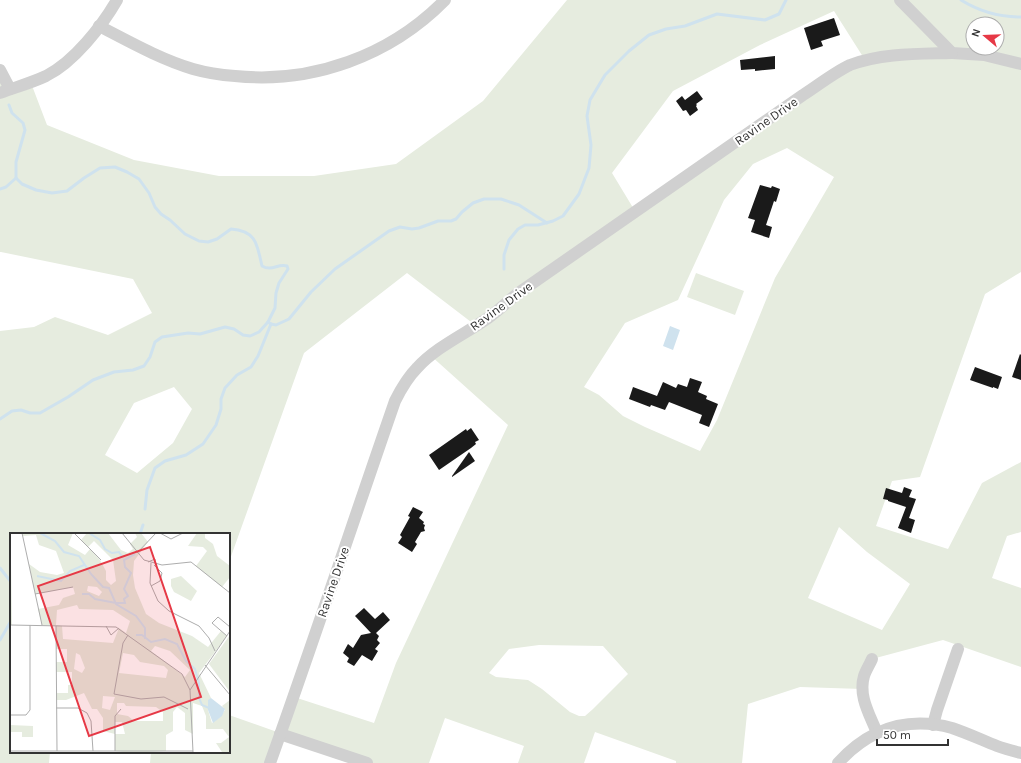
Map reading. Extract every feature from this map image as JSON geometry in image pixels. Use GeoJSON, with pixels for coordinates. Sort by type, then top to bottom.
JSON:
{"type":"FeatureCollection","features":[{"type":"Feature","properties":{"kind":"street"},"geometry":{"type":"LineString","coordinates":[[0,70],[5,91],[31,83],[48,75],[58,69],[87,42],[117,0]]}},
{"type":"Feature","properties":{"kind":"street"},"geometry":{"type":"LineString","coordinates":[[99,26],[166,60],[194,69],[221,75],[240,77],[284,77],[315,72],[345,64],[367,55],[388,44],[409,30],[428,16],[445,0]]}},
{"type":"Feature","properties":{"kind":"street"},"geometry":{"type":"LineString","coordinates":[[901,1],[952,53]]}},
{"type":"Feature","properties":{"kind":"street","name":"Ravine Drive"},"geometry":{"type":"LineString","coordinates":[[270,763],[395,401],[400,391],[417,367],[430,355],[489,317],[516,294],[803,95],[849,66],[873,58],[952,53],[984,55],[1021,64]]}},
{"type":"Feature","properties":{"kind":"street"},"geometry":{"type":"LineString","coordinates":[[933,724],[958,649]]}},
{"type":"Feature","properties":{"kind":"street"},"geometry":{"type":"LineString","coordinates":[[872,659],[864,676],[862,689],[866,707],[877,733]]}},
{"type":"Feature","properties":{"kind":"street"},"geometry":{"type":"LineString","coordinates":[[838,763],[855,746],[865,739],[891,728],[915,724],[933,724],[952,729],[999,747],[1021,753]]}},
{"type":"Feature","properties":{"kind":"street"},"geometry":{"type":"LineString","coordinates":[[280,734],[367,763]]}},
{"type":"Feature","properties":{"kind":"shaded area"},"geometry":{"type":"Polygon","coordinates":[[[567,0],[1021,0],[1021,272],[985,294],[920,477],[892,481],[876,526],[948,549],[982,483],[1021,462],[1021,532],[1007,536],[992,578],[1021,588],[1021,667],[943,640],[872,659],[862,689],[800,687],[748,704],[742,763],[676,763],[676,761],[595,732],[584,763],[518,763],[524,746],[445,718],[429,763],[367,763],[281,734],[270,763],[150,763],[151,753],[230,753],[230,715],[280,733],[294,697],[374,723],[396,663],[508,425],[430,355],[475,325],[407,273],[304,353],[230,559],[230,533],[10,533],[10,753],[50,753],[49,763],[0,763],[0,331],[34,327],[55,317],[108,335],[152,313],[133,279],[0,252],[0,70],[10,89],[31,83],[47,125],[134,160],[219,176],[314,176],[396,164],[483,101],[567,0]],[[834,11],[760,45],[673,91],[612,173],[635,211],[865,60],[834,11]],[[787,148],[753,164],[724,200],[678,300],[625,323],[584,387],[599,395],[623,416],[700,451],[717,420],[775,278],[834,177],[787,148]],[[174,387],[134,403],[105,455],[137,473],[173,443],[192,409],[174,387]],[[839,527],[808,598],[882,630],[910,584],[867,552],[839,527]],[[539,645],[509,649],[489,673],[496,677],[528,680],[542,689],[570,712],[579,716],[585,716],[628,674],[603,646],[539,645]]]}},
{"type":"Feature","properties":{"kind":"shaded area"},"geometry":{"type":"Polygon","coordinates":[[[696,273],[744,291],[735,315],[687,297],[696,273]]]}},
{"type":"Feature","properties":{"kind":"water"},"geometry":{"type":"Polygon","coordinates":[[[670,326],[680,330],[673,350],[663,346],[670,326]]]}},
{"type":"Feature","properties":{"kind":"building"},"geometry":{"type":"Polygon","coordinates":[[[834,18],[840,35],[821,41],[823,46],[811,50],[804,28],[834,18]]]}},
{"type":"Feature","properties":{"kind":"building"},"geometry":{"type":"Polygon","coordinates":[[[775,56],[775,69],[755,71],[755,69],[741,70],[740,60],[775,56]]]}},
{"type":"Feature","properties":{"kind":"building"},"geometry":{"type":"Polygon","coordinates":[[[697,91],[703,99],[696,104],[698,110],[690,116],[686,110],[683,111],[676,101],[682,96],[685,100],[697,91]]]}},
{"type":"Feature","properties":{"kind":"building"},"geometry":{"type":"Polygon","coordinates":[[[760,185],[771,188],[772,186],[780,189],[776,202],[774,201],[766,225],[772,227],[769,238],[751,232],[755,220],[748,218],[760,185]]]}},
{"type":"Feature","properties":{"kind":"building"},"geometry":{"type":"Polygon","coordinates":[[[1020,354],[1021,355],[1021,380],[1012,377],[1020,354]]]}},
{"type":"Feature","properties":{"kind":"building"},"geometry":{"type":"Polygon","coordinates":[[[975,367],[1002,377],[998,389],[970,380],[975,367]]]}},
{"type":"Feature","properties":{"kind":"building"},"geometry":{"type":"Polygon","coordinates":[[[690,378],[702,382],[698,392],[707,396],[706,399],[718,404],[709,427],[699,423],[702,415],[669,402],[665,410],[651,405],[650,407],[629,399],[633,387],[657,396],[663,382],[676,388],[678,384],[687,387],[690,378]]]}},
{"type":"Feature","properties":{"kind":"building"},"geometry":{"type":"Polygon","coordinates":[[[471,428],[479,440],[475,442],[476,444],[439,470],[429,455],[466,429],[467,431],[471,428]]]}},
{"type":"Feature","properties":{"kind":"building"},"geometry":{"type":"Polygon","coordinates":[[[469,452],[475,461],[452,477],[452,476],[469,452]]]}},
{"type":"Feature","properties":{"kind":"building"},"geometry":{"type":"Polygon","coordinates":[[[904,487],[912,490],[909,497],[916,499],[909,518],[915,520],[911,533],[898,528],[906,507],[883,499],[886,488],[902,493],[904,487]]]}},
{"type":"Feature","properties":{"kind":"building"},"geometry":{"type":"Polygon","coordinates":[[[413,507],[423,512],[419,518],[424,522],[423,524],[425,525],[425,531],[421,532],[415,542],[417,544],[412,552],[398,543],[402,537],[400,535],[410,517],[408,516],[413,507]]]}},
{"type":"Feature","properties":{"kind":"building"},"geometry":{"type":"Polygon","coordinates":[[[364,608],[375,619],[383,612],[390,620],[376,633],[379,636],[377,640],[380,643],[375,649],[378,651],[372,661],[362,655],[354,666],[347,662],[349,658],[343,653],[348,644],[353,648],[361,635],[371,633],[355,616],[364,608]]]}},
{"type":"Feature","properties":{"kind":"waterway"},"geometry":{"type":"LineString","coordinates":[[504,269],[504,255],[509,240],[518,229],[525,225],[538,225],[553,221],[563,216],[579,194],[589,168],[591,145],[587,116],[590,100],[605,75],[629,51],[649,35],[666,29],[685,26],[717,14],[765,20],[779,14],[786,0]]}},
{"type":"Feature","properties":{"kind":"waterway"},"geometry":{"type":"LineString","coordinates":[[961,0],[975,8],[990,13],[1021,17]]}},
{"type":"Feature","properties":{"kind":"waterway"},"geometry":{"type":"LineString","coordinates":[[9,105],[12,113],[23,123],[25,130],[16,162],[16,178],[22,184],[36,190],[52,193],[67,191],[100,168],[115,167],[139,179],[149,193],[155,207],[185,234],[199,241],[208,242],[217,239],[231,229],[240,230],[251,236],[254,240],[259,252],[262,266],[266,268],[284,265],[287,266],[288,269],[279,283],[276,293],[275,308],[268,322]]}},
{"type":"Feature","properties":{"kind":"waterway"},"geometry":{"type":"LineString","coordinates":[[0,189],[6,187],[16,178]]}},
{"type":"Feature","properties":{"kind":"waterway"},"geometry":{"type":"LineString","coordinates":[[0,419],[12,411],[21,410],[30,413],[40,413],[68,397],[93,380],[114,372],[133,370],[144,366],[150,357],[155,342],[162,337],[188,333],[200,334],[225,327],[234,329],[243,335],[250,336],[259,332],[268,322],[276,325],[289,319],[311,292],[335,269],[389,231],[400,227],[412,229],[438,221],[451,221],[456,219],[473,203],[484,199],[501,199],[519,205],[547,223]]}},
{"type":"Feature","properties":{"kind":"waterway"},"geometry":{"type":"LineString","coordinates":[[145,509],[147,490],[155,468],[165,461],[186,455],[203,444],[216,425],[221,409],[221,399],[225,388],[237,375],[251,367],[258,356],[271,324]]}},
{"type":"Feature","properties":{"kind":"waterway"},"geometry":{"type":"LineString","coordinates":[[140,533],[143,525]]}},
{"type":"Feature","properties":{"kind":"waterway"},"geometry":{"type":"LineString","coordinates":[[0,568],[10,581]]}},
{"type":"Feature","properties":{"kind":"waterway"},"geometry":{"type":"LineString","coordinates":[[0,640],[10,623]]}}]}
